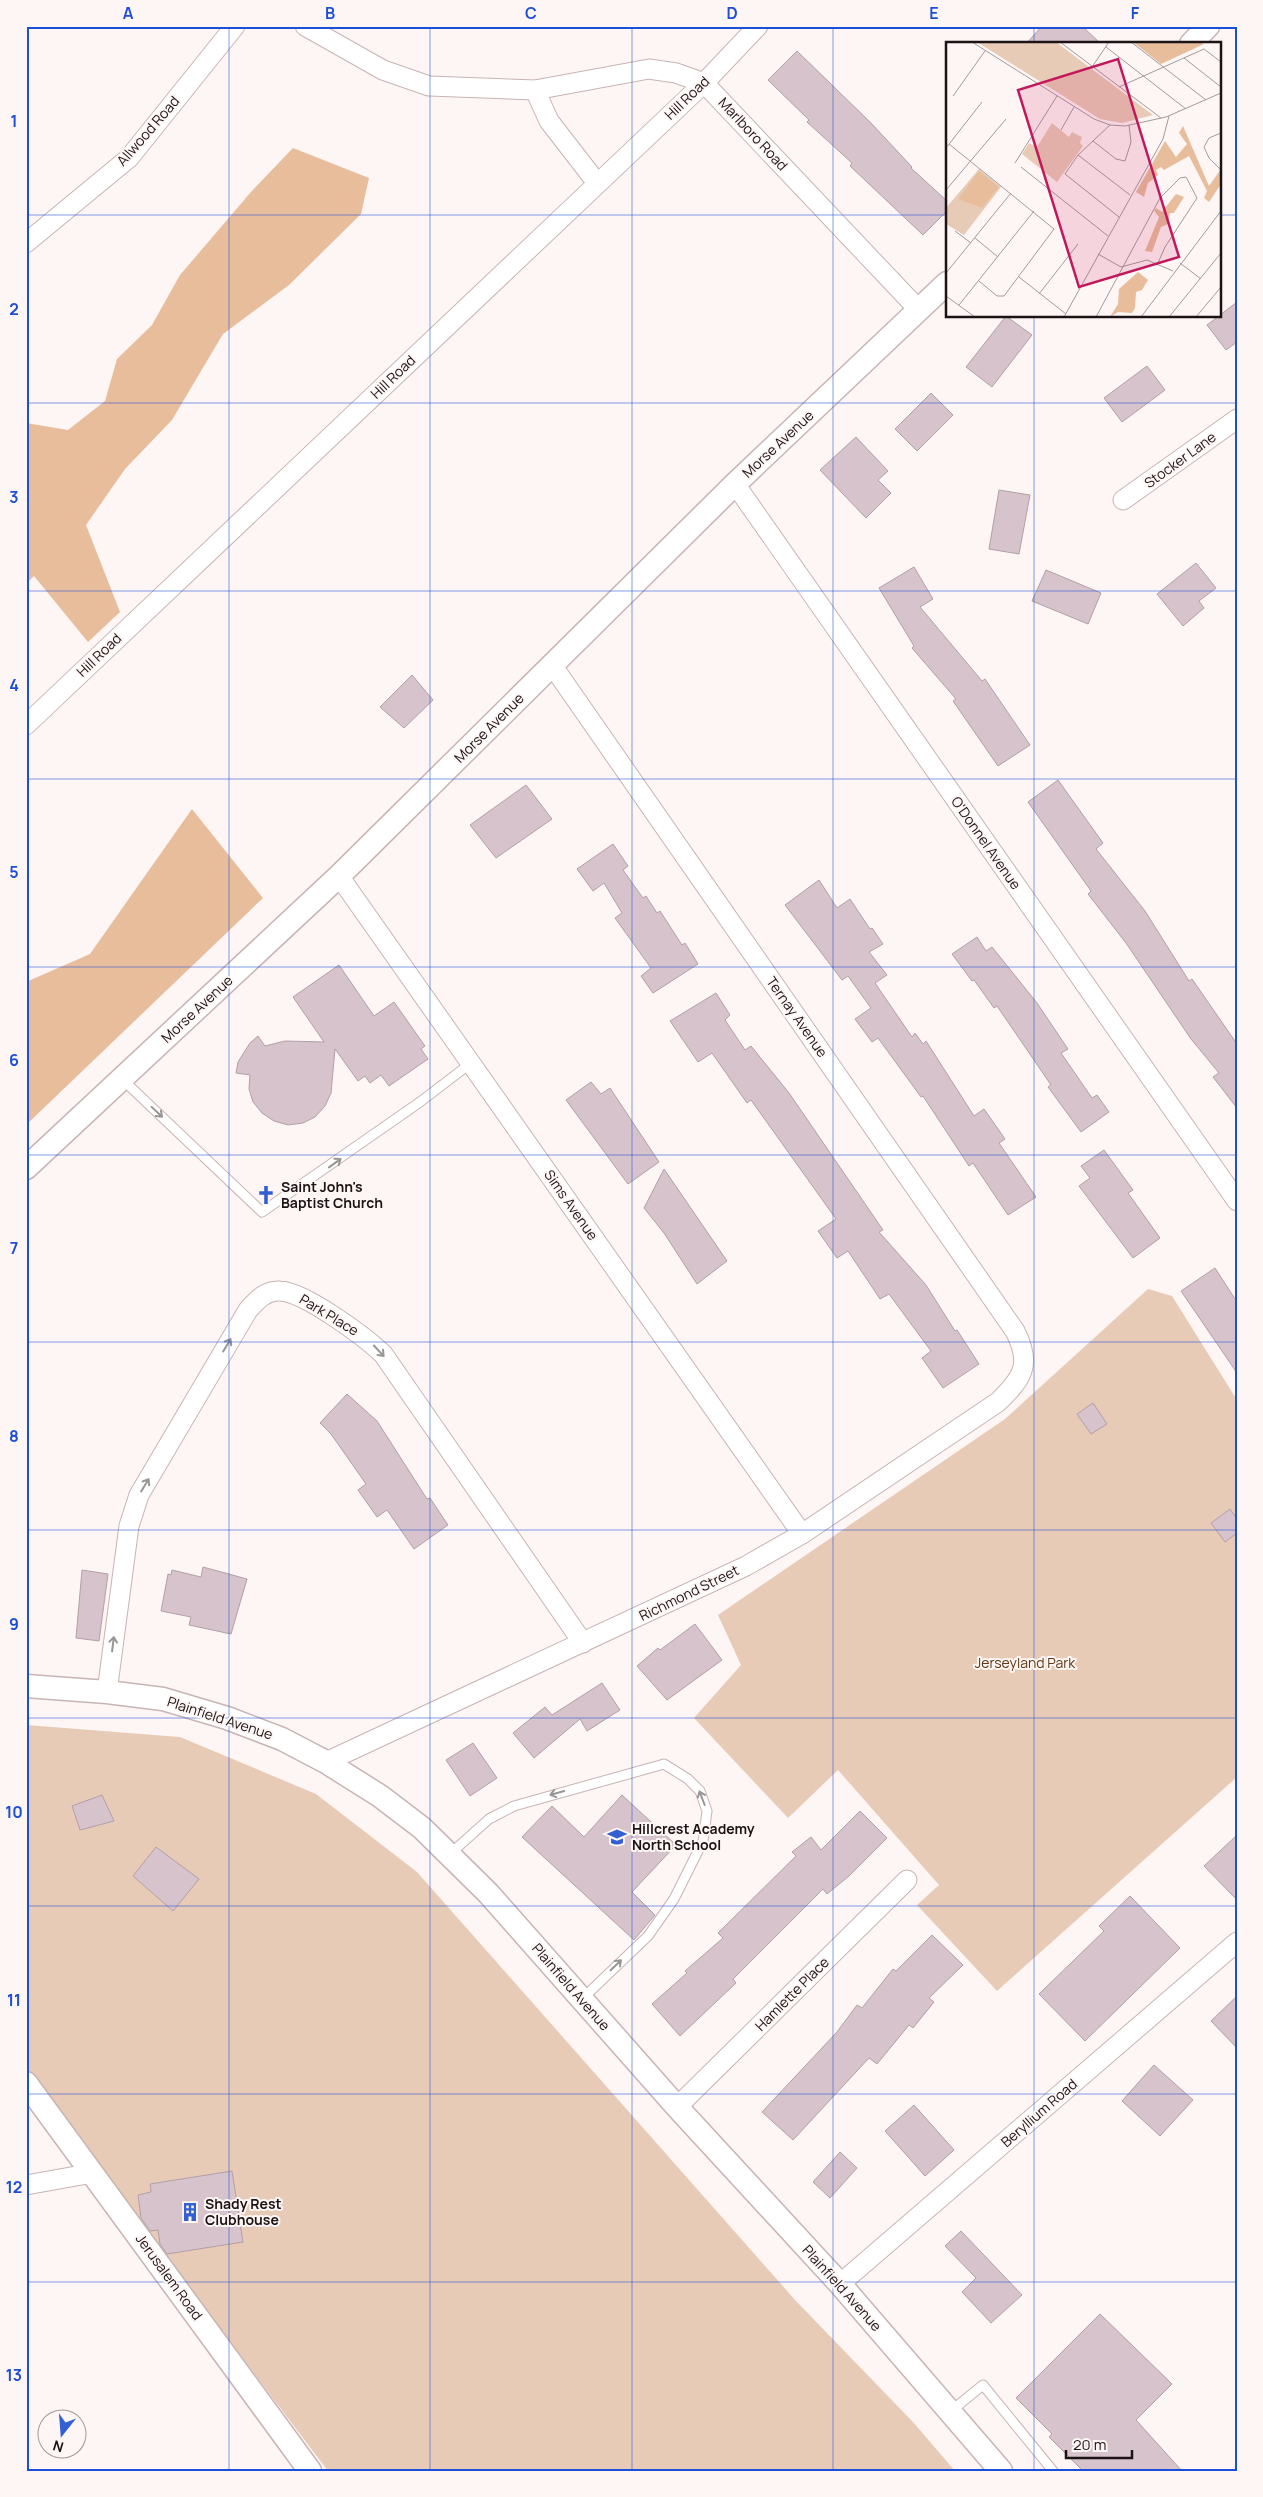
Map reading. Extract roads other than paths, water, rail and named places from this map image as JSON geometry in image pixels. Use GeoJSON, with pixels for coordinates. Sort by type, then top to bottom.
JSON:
{"type":"FeatureCollection","features":[{"type":"Feature","properties":{"kind":"street","name":"Allwood Road"},"geometry":{"type":"LineString","coordinates":[[26,243],[129,158],[235,26]]}},
{"type":"Feature","properties":{"kind":"street","name":"Marlboro Road"},"geometry":{"type":"LineString","coordinates":[[305,26],[383,70],[429,86],[535,90],[649,69],[676,73],[704,83],[920,310]]}},
{"type":"Feature","properties":{"kind":"street","name":"Hill Road"},"geometry":{"type":"LineString","coordinates":[[26,725],[704,83],[758,26]]}},
{"type":"Feature","properties":{"kind":"street"},"geometry":{"type":"LineString","coordinates":[[1192,42],[1208,26]]}},
{"type":"Feature","properties":{"kind":"street"},"geometry":{"type":"LineString","coordinates":[[535,90],[548,122],[597,183]]}},
{"type":"Feature","properties":{"kind":"street","name":"Morse Avenue"},"geometry":{"type":"LineString","coordinates":[[26,1168],[339,876],[735,484],[946,284]]}},
{"type":"Feature","properties":{"kind":"street","name":"Stocker Lane"},"geometry":{"type":"LineString","coordinates":[[1123,500],[1237,419]]}},
{"type":"Feature","properties":{"kind":"street","name":"O'Donnel Avenue"},"geometry":{"type":"LineString","coordinates":[[735,484],[1237,1201]]}},
{"type":"Feature","properties":{"kind":"street","name":"Ternay Avenue"},"geometry":{"type":"LineString","coordinates":[[552,665],[1015,1331],[1023,1347],[1026,1361],[1022,1374]]}},
{"type":"Feature","properties":{"kind":"street","name":"Sims Avenue"},"geometry":{"type":"LineString","coordinates":[[339,876],[802,1534]]}},
{"type":"Feature","properties":{"kind":"street","name":"Park Place"},"geometry":{"type":"LineString","coordinates":[[107,1692],[129,1526],[139,1495],[248,1310],[260,1297],[280,1291],[296,1295],[365,1336],[383,1354],[583,1643]]}},
{"type":"Feature","properties":{"kind":"street","name":"Richmond Street"},"geometry":{"type":"LineString","coordinates":[[326,1762],[746,1566],[802,1534],[998,1402],[1014,1387],[1022,1374]]}},
{"type":"Feature","properties":{"kind":"street","name":"Plainfield Avenue"},"geometry":{"type":"LineString","coordinates":[[26,1686],[107,1692],[163,1700],[227,1718],[282,1739],[326,1762],[380,1796],[422,1828],[488,1893],[677,2108],[840,2284],[1000,2471]]}},
{"type":"Feature","properties":{"kind":"street","name":"Hamlette Place"},"geometry":{"type":"LineString","coordinates":[[677,2108],[907,1880]]}},
{"type":"Feature","properties":{"kind":"street","name":"Beryllium Road"},"geometry":{"type":"LineString","coordinates":[[840,2284],[1237,1942]]}},
{"type":"Feature","properties":{"kind":"street","name":"Jerusalem Road"},"geometry":{"type":"LineString","coordinates":[[26,2084],[310,2471]]}},
{"type":"Feature","properties":{"kind":"street"},"geometry":{"type":"LineString","coordinates":[[26,2185],[93,2173]]}},
{"type":"Feature","properties":{"kind":"lane"},"geometry":{"type":"LineString","coordinates":[[122,1079],[262,1212],[420,1102],[471,1063]]}},
{"type":"Feature","properties":{"kind":"lane"},"geometry":{"type":"LineString","coordinates":[[450,1854],[489,1820],[514,1806],[612,1777],[664,1764],[688,1779],[700,1791],[707,1812],[703,1841],[674,1899],[648,1936],[582,2000]]}},
{"type":"Feature","properties":{"kind":"lane"},"geometry":{"type":"LineString","coordinates":[[950,2412],[983,2385],[1053,2471]]}},
{"type":"Feature","properties":{"kind":"place","name":"Saint John's Baptist Church"},"geometry":{"type":"Point","coordinates":[266,1195]}},
{"type":"Feature","properties":{"kind":"place","name":"Hillcrest Academy North School"},"geometry":{"type":"Point","coordinates":[617,1837]}},
{"type":"Feature","properties":{"kind":"place","name":"Shady Rest Clubhouse"},"geometry":{"type":"Point","coordinates":[190,2212]}},
{"type":"Feature","properties":{"kind":"park label","name":"Jerseyland Park"},"geometry":{"type":"Point","coordinates":[1025,1663]}}]}
